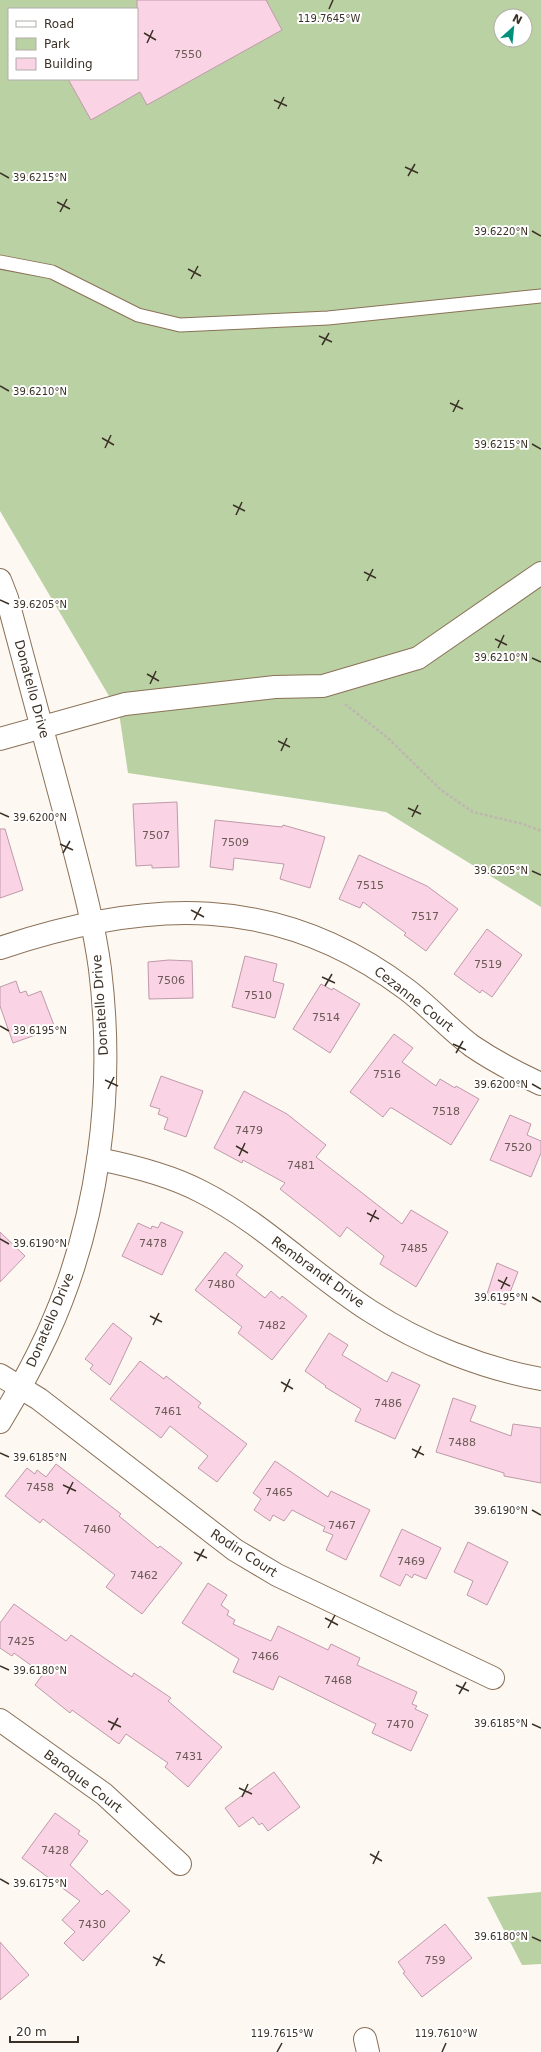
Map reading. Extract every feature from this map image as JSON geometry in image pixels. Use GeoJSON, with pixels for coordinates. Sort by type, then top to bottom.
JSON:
{"type":"FeatureCollection","features":[{"type":"Feature","properties":{"kind":"street"},"geometry":{"type":"LineString","coordinates":[[0,739],[125,704],[275,687],[323,686],[418,658],[541,573]]}},
{"type":"Feature","properties":{"kind":"street","name":"Donatello Drive"},"geometry":{"type":"LineString","coordinates":[[0,580],[8,598],[92,923],[100,969],[105,1030],[105,1096],[98,1159],[88,1214],[70,1274],[47,1334],[20,1388],[0,1422]]}},
{"type":"Feature","properties":{"kind":"street","name":"Cezanne Court"},"geometry":{"type":"LineString","coordinates":[[0,948],[92,923],[140,914],[177,912],[231,915],[279,925],[323,940],[366,962],[406,989],[472,1046],[510,1070],[541,1084]]}},
{"type":"Feature","properties":{"kind":"street","name":"Rembrandt Drive"},"geometry":{"type":"LineString","coordinates":[[98,1159],[159,1174],[202,1192],[239,1213],[327,1281],[371,1311],[420,1339],[473,1360],[523,1376],[541,1379]]}},
{"type":"Feature","properties":{"kind":"street","name":"Rodin Court"},"geometry":{"type":"LineString","coordinates":[[0,1375],[39,1400],[235,1550],[277,1575],[493,1678]]}},
{"type":"Feature","properties":{"kind":"street","name":"Baroque Court"},"geometry":{"type":"LineString","coordinates":[[0,1720],[104,1794],[180,1864]]}},
{"type":"Feature","properties":{"kind":"lane"},"geometry":{"type":"LineString","coordinates":[[0,262],[52,272],[138,315],[180,325],[328,318],[541,296]]}},
{"type":"Feature","properties":{"kind":"path"},"geometry":{"type":"LineString","coordinates":[[323,686],[389,739],[441,790],[473,812],[523,824],[541,831]]}},
{"type":"Feature","properties":{"kind":"green space"},"geometry":{"type":"Polygon","coordinates":[[[0,0],[541,0],[541,907],[386,812],[128,773],[119,713],[0,511],[0,0]]]}},
{"type":"Feature","properties":{"kind":"green space"},"geometry":{"type":"Polygon","coordinates":[[[541,1892],[541,1964],[522,1965],[487,1897],[541,1892]]]}},
{"type":"Feature","properties":{"kind":"building"},"geometry":{"type":"Polygon","coordinates":[[[137,0],[266,0],[282,30],[147,105],[140,92],[91,120],[69,80],[138,80],[137,0]]]}},
{"type":"Feature","properties":{"kind":"building"},"geometry":{"type":"Polygon","coordinates":[[[177,802],[179,867],[152,868],[152,865],[136,866],[133,804],[177,802]]]}},
{"type":"Feature","properties":{"kind":"building"},"geometry":{"type":"Polygon","coordinates":[[[215,820],[282,827],[283,825],[325,837],[310,888],[280,879],[284,864],[234,858],[233,870],[210,867],[215,820]]]}},
{"type":"Feature","properties":{"kind":"building"},"geometry":{"type":"Polygon","coordinates":[[[0,829],[5,829],[23,890],[0,898],[0,829]]]}},
{"type":"Feature","properties":{"kind":"building"},"geometry":{"type":"Polygon","coordinates":[[[359,855],[427,886],[458,909],[426,951],[404,935],[406,933],[363,902],[360,908],[339,899],[359,855]]]}},
{"type":"Feature","properties":{"kind":"building"},"geometry":{"type":"Polygon","coordinates":[[[487,929],[522,955],[492,997],[482,990],[480,993],[454,974],[487,929]]]}},
{"type":"Feature","properties":{"kind":"building"},"geometry":{"type":"Polygon","coordinates":[[[245,956],[277,964],[273,981],[284,984],[275,1018],[232,1007],[245,956]]]}},
{"type":"Feature","properties":{"kind":"building"},"geometry":{"type":"Polygon","coordinates":[[[169,960],[192,961],[193,998],[149,999],[148,962],[169,960]]]}},
{"type":"Feature","properties":{"kind":"building"},"geometry":{"type":"Polygon","coordinates":[[[16,981],[20,993],[26,991],[28,996],[41,991],[55,1028],[13,1043],[0,1006],[0,987],[16,981]]]}},
{"type":"Feature","properties":{"kind":"building"},"geometry":{"type":"Polygon","coordinates":[[[321,984],[332,990],[333,988],[360,1004],[330,1053],[293,1029],[321,984]]]}},
{"type":"Feature","properties":{"kind":"building"},"geometry":{"type":"Polygon","coordinates":[[[394,1034],[413,1048],[402,1062],[436,1086],[440,1079],[479,1099],[451,1145],[392,1108],[390,1108],[383,1117],[350,1092],[394,1034]]]}},
{"type":"Feature","properties":{"kind":"building"},"geometry":{"type":"Polygon","coordinates":[[[161,1076],[203,1091],[186,1137],[164,1129],[168,1118],[158,1114],[160,1109],[150,1106],[161,1076]]]}},
{"type":"Feature","properties":{"kind":"building"},"geometry":{"type":"Polygon","coordinates":[[[244,1091],[287,1114],[326,1145],[316,1157],[402,1224],[411,1210],[448,1232],[416,1287],[380,1264],[384,1256],[347,1227],[340,1237],[280,1189],[285,1183],[243,1160],[242,1163],[214,1148],[244,1091]]]}},
{"type":"Feature","properties":{"kind":"building"},"geometry":{"type":"Polygon","coordinates":[[[510,1115],[531,1124],[527,1135],[541,1141],[541,1153],[531,1177],[490,1160],[510,1115]]]}},
{"type":"Feature","properties":{"kind":"building"},"geometry":{"type":"Polygon","coordinates":[[[161,1222],[183,1232],[162,1275],[122,1256],[138,1223],[151,1229],[152,1226],[158,1228],[161,1222]]]}},
{"type":"Feature","properties":{"kind":"building"},"geometry":{"type":"Polygon","coordinates":[[[0,1232],[25,1256],[0,1282],[0,1232]]]}},
{"type":"Feature","properties":{"kind":"building"},"geometry":{"type":"Polygon","coordinates":[[[225,1252],[243,1266],[236,1275],[265,1298],[271,1291],[280,1299],[282,1296],[307,1316],[272,1360],[238,1333],[242,1327],[195,1290],[225,1252]]]}},
{"type":"Feature","properties":{"kind":"building"},"geometry":{"type":"Polygon","coordinates":[[[497,1263],[518,1272],[505,1305],[486,1297],[497,1263]]]}},
{"type":"Feature","properties":{"kind":"building"},"geometry":{"type":"Polygon","coordinates":[[[113,1323],[132,1338],[110,1385],[90,1369],[93,1365],[85,1359],[113,1323]]]}},
{"type":"Feature","properties":{"kind":"building"},"geometry":{"type":"Polygon","coordinates":[[[329,1333],[348,1345],[342,1355],[387,1382],[392,1372],[420,1385],[395,1439],[355,1421],[361,1409],[325,1387],[326,1386],[305,1371],[329,1333]]]}},
{"type":"Feature","properties":{"kind":"building"},"geometry":{"type":"Polygon","coordinates":[[[140,1361],[164,1379],[166,1376],[201,1403],[198,1407],[247,1444],[217,1482],[198,1468],[208,1456],[170,1426],[161,1438],[110,1399],[140,1361]]]}},
{"type":"Feature","properties":{"kind":"building"},"geometry":{"type":"Polygon","coordinates":[[[453,1398],[476,1406],[470,1421],[511,1436],[513,1424],[541,1428],[541,1483],[504,1476],[504,1473],[436,1452],[453,1398]]]}},
{"type":"Feature","properties":{"kind":"building"},"geometry":{"type":"Polygon","coordinates":[[[275,1461],[328,1497],[331,1491],[370,1510],[346,1560],[326,1550],[333,1535],[323,1531],[325,1527],[292,1510],[284,1521],[273,1515],[270,1521],[254,1510],[261,1499],[253,1493],[275,1461]]]}},
{"type":"Feature","properties":{"kind":"building"},"geometry":{"type":"Polygon","coordinates":[[[56,1464],[121,1514],[119,1516],[158,1548],[160,1546],[182,1563],[142,1614],[106,1587],[115,1575],[43,1519],[40,1523],[5,1496],[27,1468],[35,1474],[37,1470],[46,1477],[56,1464]]]}},
{"type":"Feature","properties":{"kind":"building"},"geometry":{"type":"Polygon","coordinates":[[[402,1529],[441,1548],[426,1579],[414,1574],[412,1578],[406,1574],[400,1586],[380,1576],[402,1529]]]}},
{"type":"Feature","properties":{"kind":"building"},"geometry":{"type":"Polygon","coordinates":[[[468,1542],[508,1562],[487,1605],[467,1595],[473,1581],[454,1572],[468,1542]]]}},
{"type":"Feature","properties":{"kind":"building"},"geometry":{"type":"Polygon","coordinates":[[[208,1583],[227,1595],[221,1605],[229,1611],[227,1615],[235,1620],[233,1624],[271,1641],[278,1626],[328,1650],[331,1644],[360,1658],[357,1665],[417,1692],[412,1704],[417,1706],[415,1709],[428,1715],[411,1751],[372,1733],[376,1724],[279,1676],[273,1690],[233,1672],[239,1659],[182,1623],[208,1583]]]}},
{"type":"Feature","properties":{"kind":"building"},"geometry":{"type":"Polygon","coordinates":[[[14,1604],[66,1641],[71,1635],[132,1677],[134,1673],[171,1698],[168,1701],[222,1747],[188,1787],[165,1767],[168,1763],[126,1734],[119,1744],[72,1710],[70,1713],[35,1685],[43,1674],[14,1653],[12,1656],[0,1648],[0,1623],[14,1604]]]}},
{"type":"Feature","properties":{"kind":"building"},"geometry":{"type":"Polygon","coordinates":[[[274,1772],[300,1807],[268,1831],[262,1823],[259,1825],[253,1817],[239,1827],[225,1808],[274,1772]]]}},
{"type":"Feature","properties":{"kind":"building"},"geometry":{"type":"Polygon","coordinates":[[[55,1813],[80,1831],[78,1834],[88,1841],[70,1865],[102,1895],[107,1890],[130,1911],[83,1961],[64,1943],[75,1932],[62,1920],[80,1901],[22,1858],[55,1813]]]}},
{"type":"Feature","properties":{"kind":"building"},"geometry":{"type":"Polygon","coordinates":[[[445,1924],[472,1958],[422,1997],[403,1973],[405,1972],[398,1962],[445,1924]]]}},
{"type":"Feature","properties":{"kind":"building"},"geometry":{"type":"Polygon","coordinates":[[[0,1942],[29,1975],[0,2000],[0,1942]]]}}]}
